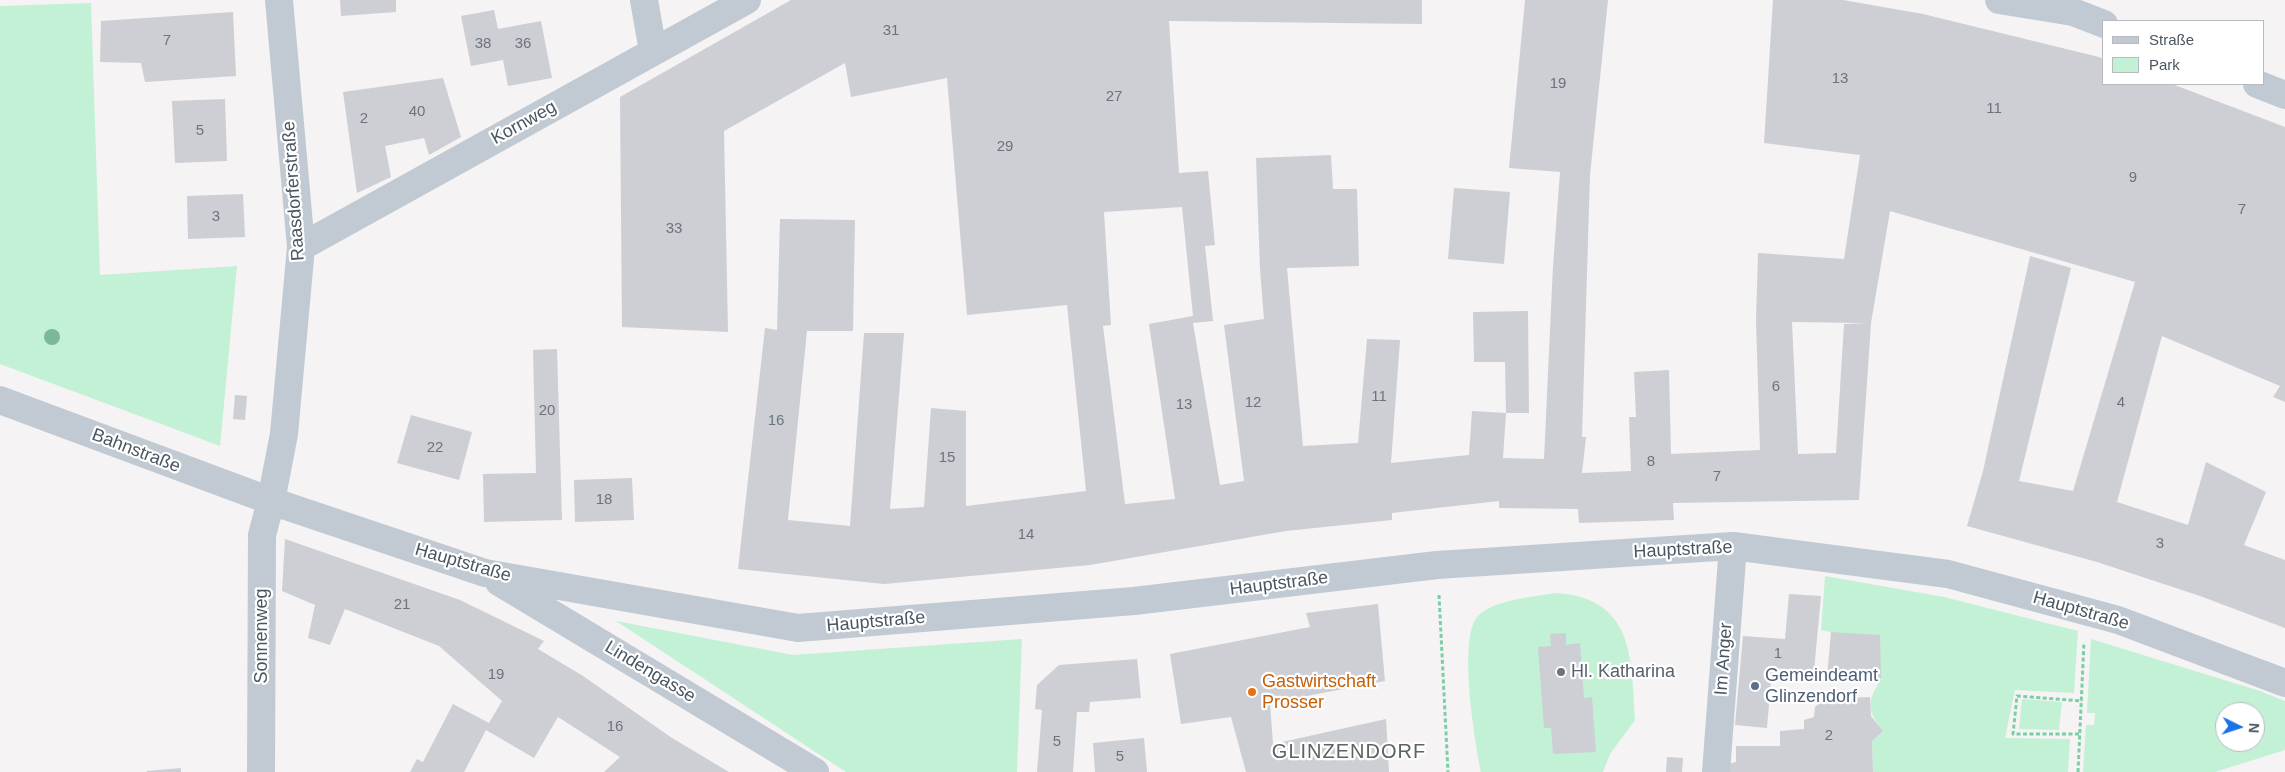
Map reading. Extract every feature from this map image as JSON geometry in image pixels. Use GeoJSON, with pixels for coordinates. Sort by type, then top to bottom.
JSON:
{"type":"FeatureCollection","features":[{"type":"Feature","properties":{"kind":"street","name":"Raasdorferstraße"},"geometry":{"type":"LineString","coordinates":[[271,501],[284,434],[301,247],[279,0]]}},
{"type":"Feature","properties":{"kind":"street"},"geometry":{"type":"LineString","coordinates":[[644,0],[653,51]]}},
{"type":"Feature","properties":{"kind":"street","name":"Kornweg"},"geometry":{"type":"LineString","coordinates":[[301,247],[747,0]]}},
{"type":"Feature","properties":{"kind":"street"},"geometry":{"type":"LineString","coordinates":[[2000,0],[2073,12],[2102,23]]}},
{"type":"Feature","properties":{"kind":"street"},"geometry":{"type":"LineString","coordinates":[[2260,85],[2285,95]]}},
{"type":"Feature","properties":{"kind":"street","name":"Bahnstraße"},"geometry":{"type":"LineString","coordinates":[[0,400],[271,501]]}},
{"type":"Feature","properties":{"kind":"street","name":"Hauptstraße"},"geometry":{"type":"LineString","coordinates":[[271,501],[484,573],[798,628],[1134,601],[1437,565],[1733,546],[1948,574],[2118,620],[2285,683]]}},
{"type":"Feature","properties":{"kind":"street","name":"Sonnenweg"},"geometry":{"type":"LineString","coordinates":[[261,772],[262,535],[271,501]]}},
{"type":"Feature","properties":{"kind":"street","name":"Im Anger"},"geometry":{"type":"LineString","coordinates":[[1716,772],[1733,546]]}},
{"type":"Feature","properties":{"kind":"street","name":"Lindengasse"},"geometry":{"type":"LineString","coordinates":[[484,573],[815,772]]}},
{"type":"Feature","properties":{"kind":"path"},"geometry":{"type":"LineString","coordinates":[[1437,565],[1448,772]]}},
{"type":"Feature","properties":{"kind":"path"},"geometry":{"type":"LineString","coordinates":[[2078,772],[2086,611]]}},
{"type":"Feature","properties":{"kind":"path"},"geometry":{"type":"LineString","coordinates":[[2079,734],[2013,734],[2017,696],[2082,701]]}},
{"type":"Feature","properties":{"kind":"green space"},"geometry":{"type":"Polygon","coordinates":[[[91,3],[100,275],[237,266],[220,446],[0,364],[0,6],[91,3]]]}},
{"type":"Feature","properties":{"kind":"green space"},"geometry":{"type":"Polygon","coordinates":[[[1825,576],[1944,597],[2078,631],[2074,693],[2015,690],[2005,738],[2070,739],[2068,772],[1873,772],[1872,741],[1883,731],[1871,711],[1870,705],[1873,694],[1881,679],[1831,632],[1821,630],[1825,576]]]}},
{"type":"Feature","properties":{"kind":"green space"},"geometry":{"type":"Polygon","coordinates":[[[1557,593],[1583,598],[1602,607],[1615,620],[1624,636],[1629,655],[1635,720],[1610,754],[1603,772],[1481,772],[1472,716],[1468,669],[1471,629],[1477,617],[1493,606],[1527,597],[1557,593]]]}},
{"type":"Feature","properties":{"kind":"green space"},"geometry":{"type":"Polygon","coordinates":[[[616,621],[793,655],[1022,639],[1017,772],[846,772],[616,621]]]}},
{"type":"Feature","properties":{"kind":"green space"},"geometry":{"type":"Polygon","coordinates":[[[2091,639],[2260,691],[2285,701],[2285,750],[2215,772],[2083,772],[2086,725],[2094,725],[2095,713],[2087,713],[2091,639]]]}},
{"type":"Feature","properties":{"kind":"green space"},"geometry":{"type":"Polygon","coordinates":[[[2022,699],[2062,702],[2059,730],[2019,729],[2022,699]]]}},
{"type":"Feature","properties":{"kind":"building"},"geometry":{"type":"Polygon","coordinates":[[[340,0],[396,0],[396,12],[341,16],[340,0]]]}},
{"type":"Feature","properties":{"kind":"building"},"geometry":{"type":"Polygon","coordinates":[[[791,0],[1422,0],[1422,24],[1169,21],[1179,173],[1208,171],[1215,245],[1205,246],[1213,321],[1193,323],[1220,485],[1244,481],[1224,325],[1264,319],[1260,269],[1256,158],[1331,155],[1333,189],[1357,189],[1359,266],[1287,268],[1303,446],[1358,443],[1367,339],[1400,340],[1391,463],[1469,455],[1472,411],[1506,413],[1503,458],[1544,459],[1553,266],[1560,172],[1509,168],[1525,0],[1608,0],[1590,175],[1582,437],[1586,437],[1582,473],[1631,471],[1629,417],[1636,417],[1634,372],[1669,370],[1671,454],[1760,450],[1756,321],[1758,253],[1844,259],[1860,155],[1764,143],[1773,0],[1843,0],[1923,14],[2099,57],[2102,58],[2102,85],[2175,85],[2285,127],[2285,402],[2273,397],[2280,386],[2162,336],[2117,502],[2188,525],[2206,462],[2266,492],[2244,545],[2285,560],[2285,628],[2200,596],[2097,562],[1967,526],[1983,471],[2030,256],[2071,268],[2019,481],[2073,491],[2135,282],[1890,211],[1871,323],[1859,500],[1673,503],[1674,520],[1579,523],[1578,509],[1499,508],[1499,501],[1392,513],[1392,520],[1286,531],[1090,565],[884,584],[738,569],[765,328],[777,330],[780,219],[855,220],[853,331],[807,331],[788,520],[850,526],[864,333],[904,333],[890,509],[924,507],[931,408],[966,411],[966,506],[1086,491],[1067,305],[967,315],[947,78],[851,97],[845,63],[724,131],[728,332],[622,327],[620,97],[791,0]],[[1182,207],[1104,212],[1111,325],[1103,326],[1125,504],[1175,499],[1149,324],[1193,316],[1182,207]],[[1792,322],[1798,454],[1836,453],[1844,324],[1867,323],[1792,322]]]}},
{"type":"Feature","properties":{"kind":"building"},"geometry":{"type":"Polygon","coordinates":[[[494,10],[498,29],[541,21],[552,78],[508,86],[503,60],[471,66],[461,16],[494,10]]]}},
{"type":"Feature","properties":{"kind":"building"},"geometry":{"type":"Polygon","coordinates":[[[233,12],[236,76],[145,82],[141,63],[100,62],[101,21],[233,12]]]}},
{"type":"Feature","properties":{"kind":"building"},"geometry":{"type":"Polygon","coordinates":[[[443,78],[461,137],[429,155],[424,138],[385,146],[391,177],[357,193],[343,92],[443,78]]]}},
{"type":"Feature","properties":{"kind":"building"},"geometry":{"type":"Polygon","coordinates":[[[225,99],[227,161],[175,163],[172,101],[225,99]]]}},
{"type":"Feature","properties":{"kind":"building"},"geometry":{"type":"Polygon","coordinates":[[[1454,188],[1510,192],[1504,264],[1448,259],[1454,188]]]}},
{"type":"Feature","properties":{"kind":"building"},"geometry":{"type":"Polygon","coordinates":[[[243,194],[245,237],[188,239],[187,196],[243,194]]]}},
{"type":"Feature","properties":{"kind":"building"},"geometry":{"type":"Polygon","coordinates":[[[1528,311],[1529,413],[1506,413],[1505,362],[1474,362],[1473,312],[1528,311]]]}},
{"type":"Feature","properties":{"kind":"building"},"geometry":{"type":"Polygon","coordinates":[[[557,349],[562,520],[484,522],[483,474],[536,473],[533,350],[557,349]]]}},
{"type":"Feature","properties":{"kind":"building"},"geometry":{"type":"Polygon","coordinates":[[[235,395],[247,396],[245,420],[233,419],[235,395]]]}},
{"type":"Feature","properties":{"kind":"building"},"geometry":{"type":"Polygon","coordinates":[[[411,415],[472,432],[459,480],[397,463],[411,415]]]}},
{"type":"Feature","properties":{"kind":"building"},"geometry":{"type":"Polygon","coordinates":[[[632,478],[634,520],[575,522],[574,480],[632,478]]]}},
{"type":"Feature","properties":{"kind":"building"},"geometry":{"type":"Polygon","coordinates":[[[285,539],[460,600],[544,641],[538,649],[583,676],[672,738],[729,772],[604,772],[620,757],[558,717],[534,758],[486,730],[464,772],[410,772],[417,759],[423,762],[453,704],[489,723],[502,701],[439,646],[345,609],[330,645],[308,638],[315,605],[282,591],[285,539]]]}},
{"type":"Feature","properties":{"kind":"building"},"geometry":{"type":"Polygon","coordinates":[[[1789,594],[1821,596],[1814,671],[1772,668],[1767,728],[1735,725],[1743,636],[1785,639],[1789,594]]]}},
{"type":"Feature","properties":{"kind":"building","name":"Gastwirtschaft Prosser"},"geometry":{"type":"Polygon","coordinates":[[[1378,604],[1385,681],[1270,703],[1273,744],[1386,719],[1389,772],[1246,772],[1231,717],[1181,724],[1170,654],[1310,627],[1306,613],[1378,604]]]}},
{"type":"Feature","properties":{"kind":"building"},"geometry":{"type":"Polygon","coordinates":[[[1831,632],[1880,635],[1881,679],[1827,678],[1831,632]]]}},
{"type":"Feature","properties":{"kind":"building","name":"Hl. Katharina"},"geometry":{"type":"Polygon","coordinates":[[[1566,633],[1566,645],[1580,643],[1584,698],[1592,697],[1596,752],[1553,754],[1551,728],[1544,728],[1538,647],[1551,646],[1550,634],[1566,633]]]}},
{"type":"Feature","properties":{"kind":"building"},"geometry":{"type":"Polygon","coordinates":[[[1137,659],[1141,698],[1090,702],[1089,712],[1077,712],[1073,772],[1037,772],[1042,710],[1035,709],[1037,685],[1059,665],[1137,659]]]}},
{"type":"Feature","properties":{"kind":"building"},"geometry":{"type":"Polygon","coordinates":[[[1870,697],[1871,716],[1883,731],[1872,741],[1873,772],[1728,772],[1729,764],[1736,762],[1736,746],[1780,746],[1780,731],[1804,729],[1804,720],[1814,717],[1815,707],[1824,699],[1870,697]]]}},
{"type":"Feature","properties":{"kind":"building"},"geometry":{"type":"Polygon","coordinates":[[[1144,738],[1147,772],[1095,772],[1093,743],[1144,738]]]}},
{"type":"Feature","properties":{"kind":"building"},"geometry":{"type":"Polygon","coordinates":[[[1667,757],[1683,758],[1682,772],[1666,772],[1667,757]]]}},
{"type":"Feature","properties":{"kind":"building"},"geometry":{"type":"Polygon","coordinates":[[[181,768],[181,772],[147,772],[147,771],[181,768]]]}},
{"type":"Feature","properties":{"kind":"place","name":"Hl. Katharina"},"geometry":{"type":"Point","coordinates":[1561,672]}},
{"type":"Feature","properties":{"kind":"place","name":"Gemeindeamt Glinzendorf"},"geometry":{"type":"Point","coordinates":[1755,686]}},
{"type":"Feature","properties":{"kind":"place","name":"Gastwirtschaft Prosser"},"geometry":{"type":"Point","coordinates":[1252,692]}},
{"type":"Feature","properties":{"kind":"district","name":"GLINZENDORF"},"geometry":{"type":"Point","coordinates":[1349,752]}}]}
